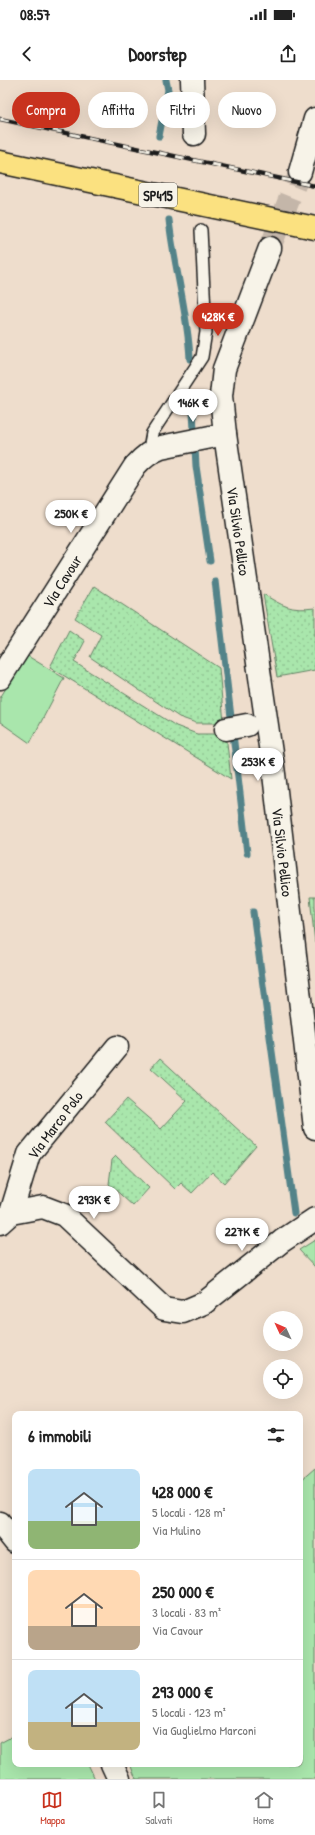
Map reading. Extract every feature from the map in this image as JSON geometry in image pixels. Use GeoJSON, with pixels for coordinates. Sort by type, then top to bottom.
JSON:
{"type":"FeatureCollection","features":[{"type":"Feature","properties":{"kind":"main road","name":"SP415"},"geometry":{"type":"LineString","coordinates":[[0,162],[315,228]]}},
{"type":"Feature","properties":{"kind":"street"},"geometry":{"type":"LineString","coordinates":[[192,80],[194,134]]}},
{"type":"Feature","properties":{"kind":"street"},"geometry":{"type":"LineString","coordinates":[[300,172],[315,119]]}},
{"type":"Feature","properties":{"kind":"street","name":"Via Silvio Pellico"},"geometry":{"type":"LineString","coordinates":[[270,248],[224,369],[218,436],[274,774],[315,1128]]}},
{"type":"Feature","properties":{"kind":"street","name":"Via Cavour"},"geometry":{"type":"LineString","coordinates":[[0,678],[135,466],[152,450],[182,442],[218,436]]}},
{"type":"Feature","properties":{"kind":"street","name":"Via Marco Polo"},"geometry":{"type":"LineString","coordinates":[[6,1218],[29,1154],[117,1047]]}},
{"type":"Feature","properties":{"kind":"street"},"geometry":{"type":"LineString","coordinates":[[6,1218],[43,1207],[64,1215],[164,1309],[183,1312],[204,1303],[282,1241],[315,1219]]}},
{"type":"Feature","properties":{"kind":"street"},"geometry":{"type":"LineString","coordinates":[[0,1523],[12,1538]]}},
{"type":"Feature","properties":{"kind":"street"},"geometry":{"type":"LineString","coordinates":[[113,1767],[119,1779]]}},
{"type":"Feature","properties":{"kind":"lane"},"geometry":{"type":"LineString","coordinates":[[152,450],[150,444],[152,433],[196,369],[205,347],[206,332],[201,230]]}},
{"type":"Feature","properties":{"kind":"green space"},"geometry":{"type":"Polygon","coordinates":[[[94,586],[219,668],[224,723],[196,723],[179,717],[90,657],[101,635],[75,618],[94,586]]]}},
{"type":"Feature","properties":{"kind":"green space"},"geometry":{"type":"Polygon","coordinates":[[[263,594],[287,607],[299,609],[315,608],[315,670],[277,677],[263,594]]]}},
{"type":"Feature","properties":{"kind":"green space"},"geometry":{"type":"Polygon","coordinates":[[[69,630],[85,641],[74,662],[176,726],[197,734],[226,734],[231,779],[50,667],[69,630]]]}},
{"type":"Feature","properties":{"kind":"green space"},"geometry":{"type":"Polygon","coordinates":[[[26,655],[64,678],[30,743],[0,722],[0,698],[26,655]]]}},
{"type":"Feature","properties":{"kind":"green space"},"geometry":{"type":"Polygon","coordinates":[[[310,897],[315,897],[315,943],[310,897]]]}},
{"type":"Feature","properties":{"kind":"green space"},"geometry":{"type":"Polygon","coordinates":[[[160,1058],[256,1146],[224,1183],[212,1172],[192,1193],[181,1183],[175,1189],[105,1122],[126,1099],[161,1129],[187,1101],[151,1068],[160,1058]]]}},
{"type":"Feature","properties":{"kind":"green space"},"geometry":{"type":"Polygon","coordinates":[[[116,1156],[149,1188],[133,1206],[109,1184],[112,1160],[116,1156]]]}},
{"type":"Feature","properties":{"kind":"green space"},"geometry":{"type":"Polygon","coordinates":[[[315,1240],[315,1267],[299,1250],[315,1240]]]}},
{"type":"Feature","properties":{"kind":"green space"},"geometry":{"type":"Polygon","coordinates":[[[315,1468],[315,1779],[136,1779],[131,1767],[303,1767],[303,1478],[315,1468]]]}},
{"type":"Feature","properties":{"kind":"green space"},"geometry":{"type":"Polygon","coordinates":[[[12,1737],[12,1767],[89,1767],[95,1779],[0,1779],[0,1743],[12,1737]]]}},
{"type":"Feature","properties":{"kind":"waterway"},"geometry":{"type":"LineString","coordinates":[[159,136],[168,90],[166,80]]}},
{"type":"Feature","properties":{"kind":"waterway"},"geometry":{"type":"LineString","coordinates":[[169,220],[187,324],[190,359]]}},
{"type":"Feature","properties":{"kind":"waterway"},"geometry":{"type":"LineString","coordinates":[[193,412],[196,466],[210,561]]}},
{"type":"Feature","properties":{"kind":"waterway"},"geometry":{"type":"LineString","coordinates":[[215,581],[247,853]]}},
{"type":"Feature","properties":{"kind":"waterway"},"geometry":{"type":"LineString","coordinates":[[253,912],[294,1213]]}},
{"type":"Feature","properties":{"kind":"tunnel"},"geometry":{"type":"LineString","coordinates":[[270,248],[300,172]]}},
{"type":"Feature","properties":{"kind":"railway"},"geometry":{"type":"LineString","coordinates":[[0,119],[315,186]]}}]}
